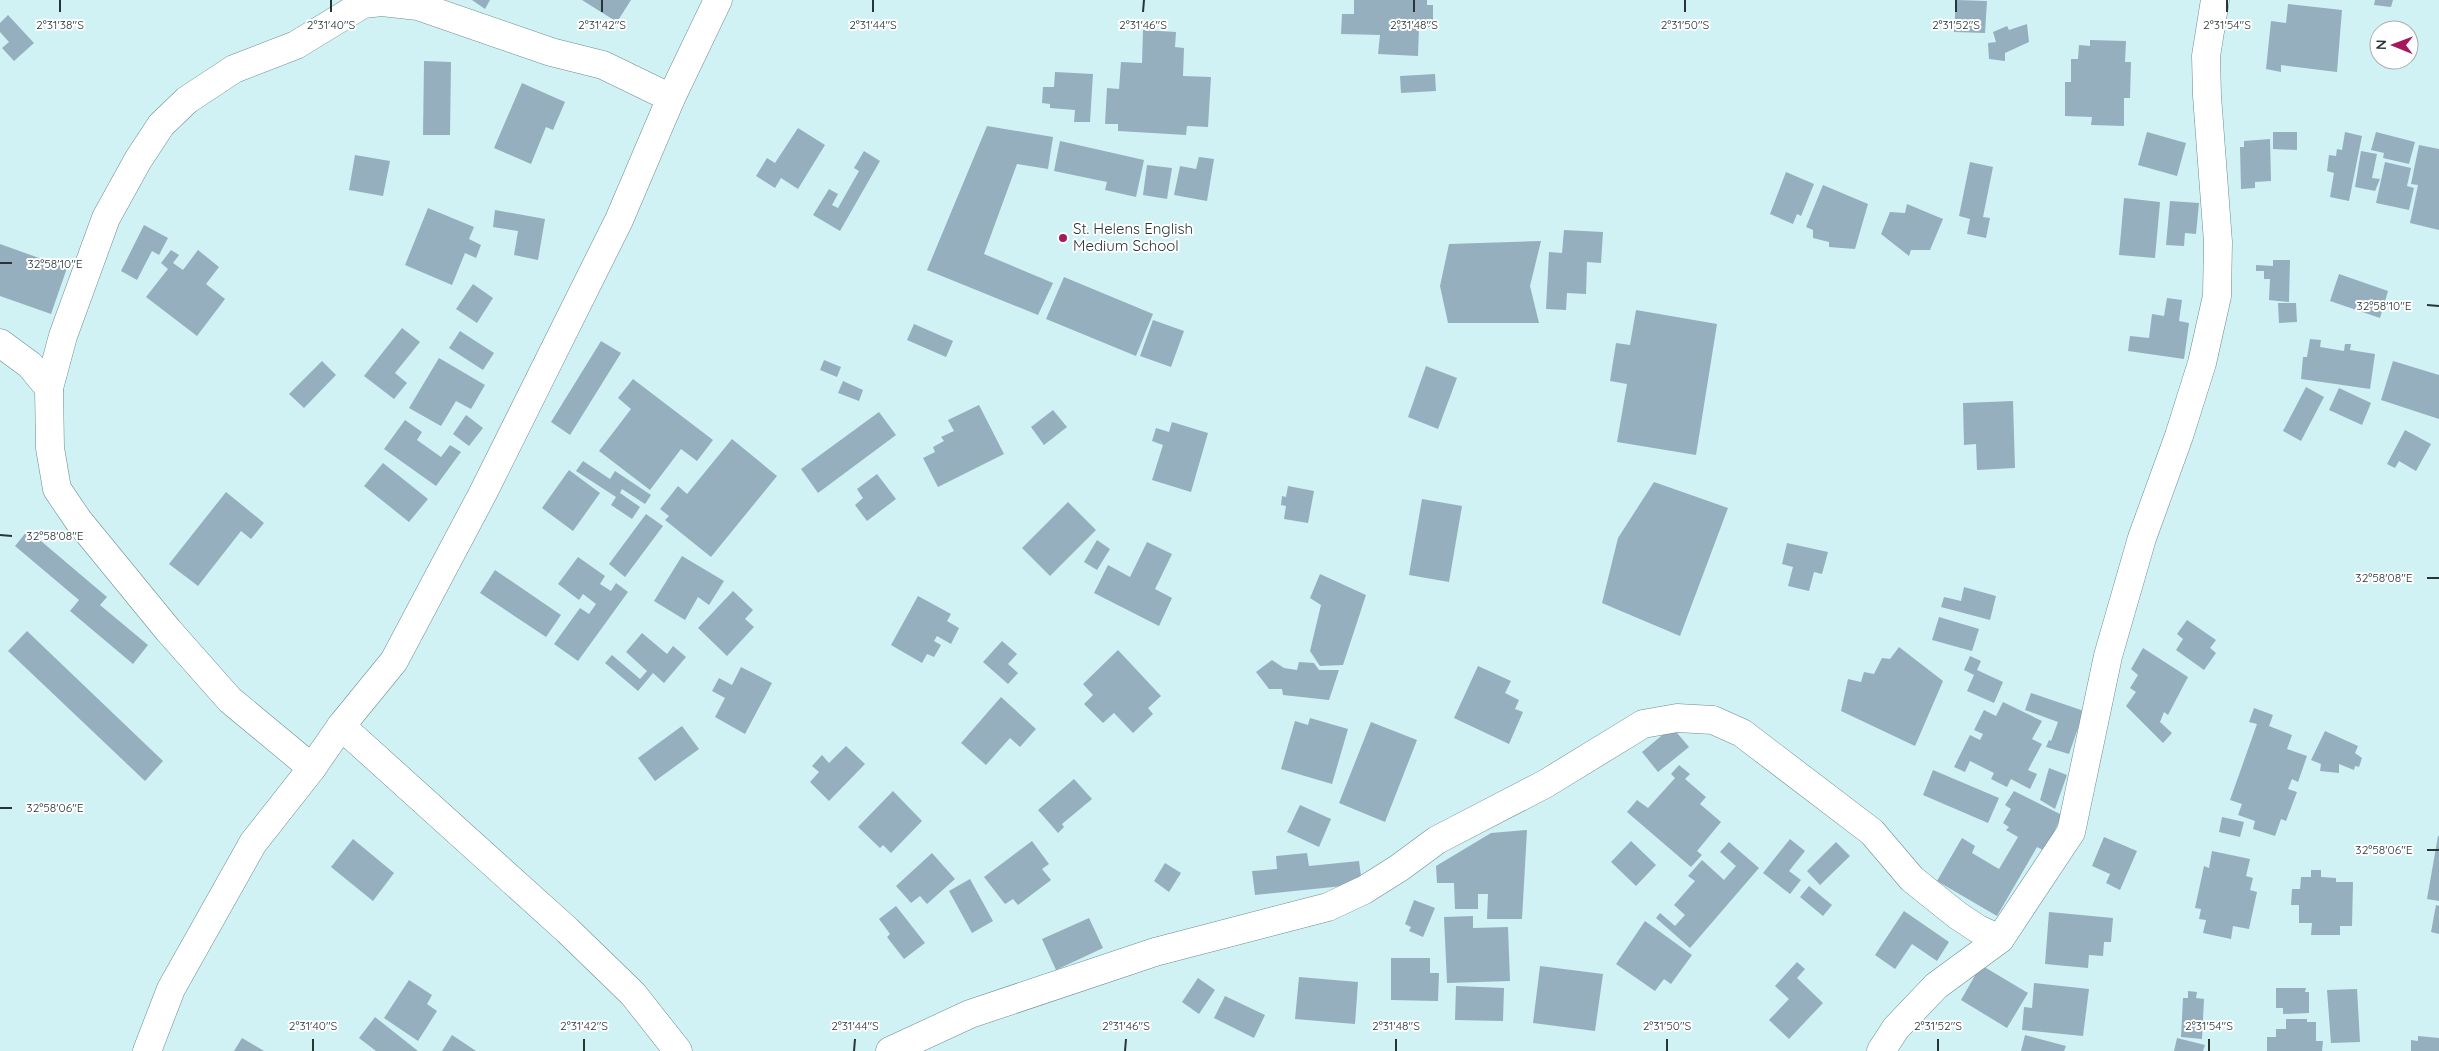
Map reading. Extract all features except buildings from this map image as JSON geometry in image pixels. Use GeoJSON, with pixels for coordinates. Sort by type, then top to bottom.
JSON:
{"type":"FeatureCollection","features":[{"type":"Feature","properties":{"kind":"street"},"geometry":{"type":"LineString","coordinates":[[147,1051],[171,989],[253,843],[312,768],[341,726],[394,661],[479,501],[619,220],[671,98],[718,0]]}},
{"type":"Feature","properties":{"kind":"street"},"geometry":{"type":"LineString","coordinates":[[1881,1051],[1896,1028],[1936,986],[2000,939],[2071,832],[2108,656],[2142,538],[2179,436],[2202,363],[2217,296],[2218,242],[2206,96],[2206,56],[2215,0]]}},
{"type":"Feature","properties":{"kind":"street"},"geometry":{"type":"LineString","coordinates":[[312,768],[230,700],[168,630],[78,520],[58,489],[50,448],[49,388],[63,336],[106,218],[138,160],[161,125],[187,100],[234,69],[296,45],[363,4],[382,1],[418,6],[551,52],[603,65],[671,98]]}},
{"type":"Feature","properties":{"kind":"street"},"geometry":{"type":"LineString","coordinates":[[0,343],[30,365],[49,388]]}},
{"type":"Feature","properties":{"kind":"street"},"geometry":{"type":"LineString","coordinates":[[890,1051],[970,1014],[1136,958],[1328,907],[1364,890],[1399,868],[1437,840],[1545,784],[1643,724],[1677,718],[1713,720],[1742,733],[1872,832],[1912,878],[1957,915],[1978,929],[2000,939]]}},
{"type":"Feature","properties":{"kind":"street"},"geometry":{"type":"LineString","coordinates":[[341,726],[573,936],[633,994],[678,1051]]}},
{"type":"Feature","properties":{"kind":"place","name":"St. Helens English Medium School"},"geometry":{"type":"Point","coordinates":[1063,238]}}]}
